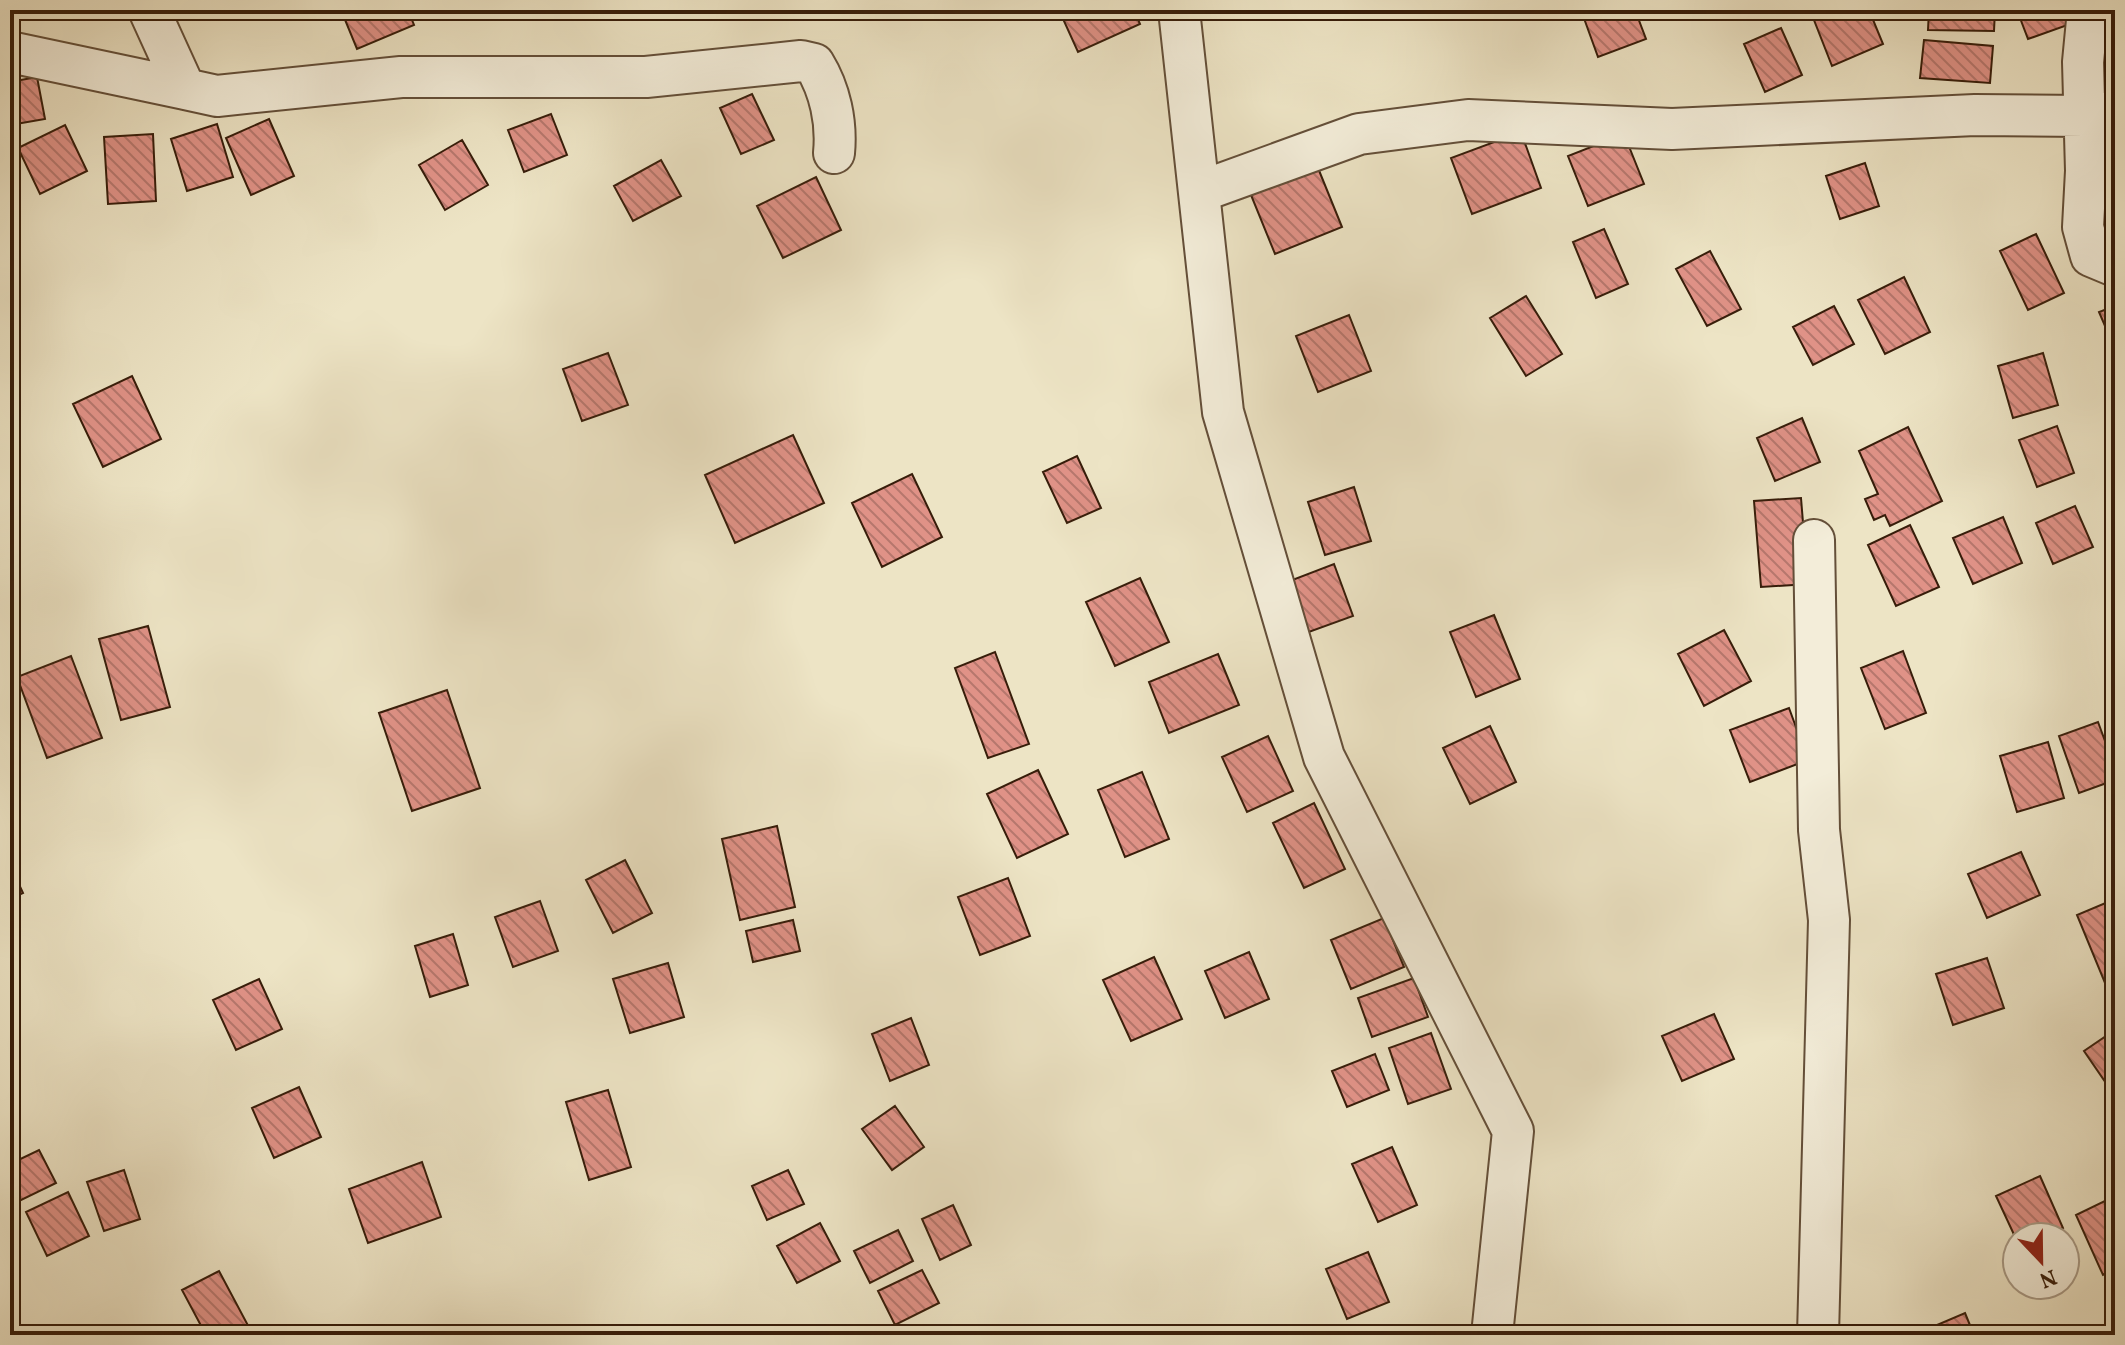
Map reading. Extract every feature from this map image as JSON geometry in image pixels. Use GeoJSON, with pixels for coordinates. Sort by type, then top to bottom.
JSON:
{"type":"FeatureCollection","features":[{"type":"Feature","properties":{"kind":"street"},"geometry":{"type":"LineString","coordinates":[[149,10],[185,89]]}},
{"type":"Feature","properties":{"kind":"street"},"geometry":{"type":"LineString","coordinates":[[1179,10],[1223,412],[1324,757],[1513,1131],[1492,1335]]}},
{"type":"Feature","properties":{"kind":"street"},"geometry":{"type":"LineString","coordinates":[[2088,10],[2083,62],[2100,114],[2086,171],[2083,227],[2091,256],[2115,266]]}},
{"type":"Feature","properties":{"kind":"street"},"geometry":{"type":"LineString","coordinates":[[10,52],[217,96],[401,77],[646,77],[801,61],[814,64],[822,77],[833,111],[834,153]]}},
{"type":"Feature","properties":{"kind":"street"},"geometry":{"type":"LineString","coordinates":[[1199,192],[1359,134],[1468,120],[1672,129],[1975,115],[2100,114]]}},
{"type":"Feature","properties":{"kind":"street"},"geometry":{"type":"LineString","coordinates":[[1814,540],[1819,830],[1829,920],[1818,1335]]}},
{"type":"Feature","properties":{"kind":"building"},"geometry":{"type":"Polygon","coordinates":[[[341,10],[408,10],[414,25],[357,49],[341,10]]]}},
{"type":"Feature","properties":{"kind":"building"},"geometry":{"type":"Polygon","coordinates":[[[1059,10],[1134,10],[1140,24],[1078,52],[1059,10]]]}},
{"type":"Feature","properties":{"kind":"building"},"geometry":{"type":"Polygon","coordinates":[[[1581,10],[1635,10],[1646,39],[1598,57],[1581,10]]]}},
{"type":"Feature","properties":{"kind":"building"},"geometry":{"type":"Polygon","coordinates":[[[1839,10],[1869,10],[1883,44],[1832,66],[1814,20],[1839,10]]]}},
{"type":"Feature","properties":{"kind":"building"},"geometry":{"type":"Polygon","coordinates":[[[1929,10],[1995,10],[1994,31],[1928,30],[1929,10]]]}},
{"type":"Feature","properties":{"kind":"building"},"geometry":{"type":"Polygon","coordinates":[[[2017,10],[2071,10],[2076,22],[2028,39],[2017,10]]]}},
{"type":"Feature","properties":{"kind":"building"},"geometry":{"type":"Polygon","coordinates":[[[1781,28],[1802,75],[1765,92],[1744,44],[1781,28]]]}},
{"type":"Feature","properties":{"kind":"building"},"geometry":{"type":"Polygon","coordinates":[[[1924,40],[1993,46],[1990,83],[1920,78],[1924,40]]]}},
{"type":"Feature","properties":{"kind":"building"},"geometry":{"type":"Polygon","coordinates":[[[37,77],[45,119],[10,125],[10,82],[37,77]]]}},
{"type":"Feature","properties":{"kind":"building"},"geometry":{"type":"Polygon","coordinates":[[[752,94],[774,140],[741,154],[720,108],[752,94]]]}},
{"type":"Feature","properties":{"kind":"building"},"geometry":{"type":"Polygon","coordinates":[[[551,114],[567,155],[524,172],[508,130],[551,114]]]}},
{"type":"Feature","properties":{"kind":"building"},"geometry":{"type":"Polygon","coordinates":[[[269,119],[294,176],[251,195],[226,138],[269,119]]]}},
{"type":"Feature","properties":{"kind":"building"},"geometry":{"type":"Polygon","coordinates":[[[217,124],[233,177],[187,191],[171,139],[217,124]]]}},
{"type":"Feature","properties":{"kind":"building"},"geometry":{"type":"Polygon","coordinates":[[[65,125],[87,171],[40,194],[18,148],[65,125]]]}},
{"type":"Feature","properties":{"kind":"building"},"geometry":{"type":"Polygon","coordinates":[[[1521,132],[1541,188],[1472,214],[1451,158],[1521,132]]]}},
{"type":"Feature","properties":{"kind":"building"},"geometry":{"type":"Polygon","coordinates":[[[153,134],[156,201],[108,204],[104,137],[153,134]]]}},
{"type":"Feature","properties":{"kind":"building"},"geometry":{"type":"Polygon","coordinates":[[[1624,134],[1644,184],[1588,206],[1568,156],[1624,134]]]}},
{"type":"Feature","properties":{"kind":"building"},"geometry":{"type":"Polygon","coordinates":[[[462,140],[488,185],[445,210],[419,165],[462,140]]]}},
{"type":"Feature","properties":{"kind":"building"},"geometry":{"type":"Polygon","coordinates":[[[661,160],[681,196],[633,221],[614,186],[661,160]]]}},
{"type":"Feature","properties":{"kind":"building"},"geometry":{"type":"Polygon","coordinates":[[[1865,163],[1879,206],[1840,219],[1826,176],[1865,163]]]}},
{"type":"Feature","properties":{"kind":"building"},"geometry":{"type":"Polygon","coordinates":[[[1318,168],[1342,227],[1275,254],[1251,195],[1318,168]]]}},
{"type":"Feature","properties":{"kind":"building"},"geometry":{"type":"Polygon","coordinates":[[[816,177],[841,230],[783,258],[757,206],[816,177]]]}},
{"type":"Feature","properties":{"kind":"building"},"geometry":{"type":"Polygon","coordinates":[[[1604,229],[1628,284],[1596,298],[1573,242],[1604,229]]]}},
{"type":"Feature","properties":{"kind":"building"},"geometry":{"type":"Polygon","coordinates":[[[2036,234],[2064,293],[2028,310],[2000,251],[2036,234]]]}},
{"type":"Feature","properties":{"kind":"building"},"geometry":{"type":"Polygon","coordinates":[[[1710,251],[1741,309],[1707,326],[1676,269],[1710,251]]]}},
{"type":"Feature","properties":{"kind":"building"},"geometry":{"type":"Polygon","coordinates":[[[1904,277],[1930,332],[1885,354],[1858,300],[1904,277]]]}},
{"type":"Feature","properties":{"kind":"building"},"geometry":{"type":"Polygon","coordinates":[[[1526,296],[1562,354],[1526,376],[1490,318],[1526,296]]]}},
{"type":"Feature","properties":{"kind":"building"},"geometry":{"type":"Polygon","coordinates":[[[1834,306],[1854,344],[1813,365],[1793,327],[1834,306]]]}},
{"type":"Feature","properties":{"kind":"building"},"geometry":{"type":"Polygon","coordinates":[[[2115,306],[2115,338],[2111,340],[2099,312],[2115,306]]]}},
{"type":"Feature","properties":{"kind":"building"},"geometry":{"type":"Polygon","coordinates":[[[1349,315],[1371,371],[1318,392],[1296,336],[1349,315]]]}},
{"type":"Feature","properties":{"kind":"building"},"geometry":{"type":"Polygon","coordinates":[[[608,353],[628,405],[582,421],[563,369],[608,353]]]}},
{"type":"Feature","properties":{"kind":"building"},"geometry":{"type":"Polygon","coordinates":[[[2043,353],[2058,405],[2013,418],[1998,366],[2043,353]]]}},
{"type":"Feature","properties":{"kind":"building"},"geometry":{"type":"Polygon","coordinates":[[[132,376],[161,439],[103,467],[73,404],[132,376]]]}},
{"type":"Feature","properties":{"kind":"building"},"geometry":{"type":"Polygon","coordinates":[[[1802,418],[1820,462],[1775,481],[1757,438],[1802,418]]]}},
{"type":"Feature","properties":{"kind":"building"},"geometry":{"type":"Polygon","coordinates":[[[2057,426],[2074,473],[2037,487],[2019,440],[2057,426]]]}},
{"type":"Feature","properties":{"kind":"building"},"geometry":{"type":"Polygon","coordinates":[[[1908,427],[1942,501],[1890,526],[1885,515],[1874,520],[1865,499],[1878,494],[1859,451],[1908,427]]]}},
{"type":"Feature","properties":{"kind":"building"},"geometry":{"type":"Polygon","coordinates":[[[793,435],[824,503],[735,543],[705,475],[793,435]]]}},
{"type":"Feature","properties":{"kind":"building"},"geometry":{"type":"Polygon","coordinates":[[[1077,456],[1101,508],[1067,523],[1043,472],[1077,456]]]}},
{"type":"Feature","properties":{"kind":"building"},"geometry":{"type":"Polygon","coordinates":[[[912,474],[942,537],[882,567],[852,503],[912,474]]]}},
{"type":"Feature","properties":{"kind":"building"},"geometry":{"type":"Polygon","coordinates":[[[1354,487],[1371,541],[1325,555],[1308,502],[1354,487]]]}},
{"type":"Feature","properties":{"kind":"building"},"geometry":{"type":"Polygon","coordinates":[[[1801,498],[1808,584],[1761,587],[1754,501],[1801,498]]]}},
{"type":"Feature","properties":{"kind":"building"},"geometry":{"type":"Polygon","coordinates":[[[2075,506],[2093,547],[2053,564],[2036,523],[2075,506]]]}},
{"type":"Feature","properties":{"kind":"building"},"geometry":{"type":"Polygon","coordinates":[[[2003,517],[2022,563],[1973,584],[1953,538],[2003,517]]]}},
{"type":"Feature","properties":{"kind":"building"},"geometry":{"type":"Polygon","coordinates":[[[1910,525],[1939,587],[1896,606],[1868,545],[1910,525]]]}},
{"type":"Feature","properties":{"kind":"building"},"geometry":{"type":"Polygon","coordinates":[[[1334,564],[1353,616],[1306,633],[1287,582],[1334,564]]]}},
{"type":"Feature","properties":{"kind":"building"},"geometry":{"type":"Polygon","coordinates":[[[1140,578],[1169,642],[1115,666],[1086,602],[1140,578]]]}},
{"type":"Feature","properties":{"kind":"building"},"geometry":{"type":"Polygon","coordinates":[[[1494,615],[1520,679],[1476,697],[1450,632],[1494,615]]]}},
{"type":"Feature","properties":{"kind":"building"},"geometry":{"type":"Polygon","coordinates":[[[148,626],[170,707],[121,720],[99,639],[148,626]]]}},
{"type":"Feature","properties":{"kind":"building"},"geometry":{"type":"Polygon","coordinates":[[[1724,630],[1751,681],[1704,706],[1678,654],[1724,630]]]}},
{"type":"Feature","properties":{"kind":"building"},"geometry":{"type":"Polygon","coordinates":[[[1903,651],[1926,713],[1885,729],[1861,668],[1903,651]]]}},
{"type":"Feature","properties":{"kind":"building"},"geometry":{"type":"Polygon","coordinates":[[[995,652],[1029,744],[988,758],[955,668],[995,652]]]}},
{"type":"Feature","properties":{"kind":"building"},"geometry":{"type":"Polygon","coordinates":[[[1218,654],[1239,705],[1169,733],[1149,682],[1218,654]]]}},
{"type":"Feature","properties":{"kind":"building"},"geometry":{"type":"Polygon","coordinates":[[[71,656],[102,738],[47,758],[17,677],[71,656]]]}},
{"type":"Feature","properties":{"kind":"building"},"geometry":{"type":"Polygon","coordinates":[[[447,690],[480,788],[412,811],[379,713],[447,690]]]}},
{"type":"Feature","properties":{"kind":"building"},"geometry":{"type":"Polygon","coordinates":[[[1789,708],[1808,760],[1750,782],[1730,730],[1789,708]]]}},
{"type":"Feature","properties":{"kind":"building"},"geometry":{"type":"Polygon","coordinates":[[[2098,722],[2115,768],[2115,780],[2079,793],[2059,736],[2098,722]]]}},
{"type":"Feature","properties":{"kind":"building"},"geometry":{"type":"Polygon","coordinates":[[[1490,726],[1516,782],[1470,804],[1443,748],[1490,726]]]}},
{"type":"Feature","properties":{"kind":"building"},"geometry":{"type":"Polygon","coordinates":[[[1268,736],[1293,791],[1247,812],[1222,757],[1268,736]]]}},
{"type":"Feature","properties":{"kind":"building"},"geometry":{"type":"Polygon","coordinates":[[[2048,742],[2064,798],[2017,812],[2000,756],[2048,742]]]}},
{"type":"Feature","properties":{"kind":"building"},"geometry":{"type":"Polygon","coordinates":[[[1038,770],[1068,834],[1017,858],[987,794],[1038,770]]]}},
{"type":"Feature","properties":{"kind":"building"},"geometry":{"type":"Polygon","coordinates":[[[1142,772],[1169,839],[1125,857],[1098,790],[1142,772]]]}},
{"type":"Feature","properties":{"kind":"building"},"geometry":{"type":"Polygon","coordinates":[[[1314,803],[1345,869],[1304,888],[1273,823],[1314,803]]]}},
{"type":"Feature","properties":{"kind":"building"},"geometry":{"type":"Polygon","coordinates":[[[777,826],[795,907],[740,920],[722,839],[777,826]]]}},
{"type":"Feature","properties":{"kind":"building"},"geometry":{"type":"Polygon","coordinates":[[[2021,852],[2040,895],[1987,918],[1968,874],[2021,852]]]}},
{"type":"Feature","properties":{"kind":"building"},"geometry":{"type":"Polygon","coordinates":[[[625,860],[652,913],[613,933],[586,880],[625,860]]]}},
{"type":"Feature","properties":{"kind":"building"},"geometry":{"type":"Polygon","coordinates":[[[10,865],[23,893],[10,899],[10,865]]]}},
{"type":"Feature","properties":{"kind":"building"},"geometry":{"type":"Polygon","coordinates":[[[1008,878],[1030,936],[980,955],[958,897],[1008,878]]]}},
{"type":"Feature","properties":{"kind":"building"},"geometry":{"type":"Polygon","coordinates":[[[2115,899],[2115,979],[2105,983],[2077,915],[2115,899]]]}},
{"type":"Feature","properties":{"kind":"building"},"geometry":{"type":"Polygon","coordinates":[[[540,901],[558,951],[513,967],[495,917],[540,901]]]}},
{"type":"Feature","properties":{"kind":"building"},"geometry":{"type":"Polygon","coordinates":[[[1384,918],[1404,967],[1351,989],[1331,940],[1384,918]]]}},
{"type":"Feature","properties":{"kind":"building"},"geometry":{"type":"Polygon","coordinates":[[[793,920],[800,951],[753,962],[746,931],[793,920]]]}},
{"type":"Feature","properties":{"kind":"building"},"geometry":{"type":"Polygon","coordinates":[[[453,934],[468,985],[430,997],[415,946],[453,934]]]}},
{"type":"Feature","properties":{"kind":"building"},"geometry":{"type":"Polygon","coordinates":[[[1249,952],[1269,999],[1225,1018],[1205,971],[1249,952]]]}},
{"type":"Feature","properties":{"kind":"building"},"geometry":{"type":"Polygon","coordinates":[[[1154,957],[1182,1019],[1131,1041],[1103,980],[1154,957]]]}},
{"type":"Feature","properties":{"kind":"building"},"geometry":{"type":"Polygon","coordinates":[[[1987,958],[2004,1008],[1953,1025],[1936,974],[1987,958]]]}},
{"type":"Feature","properties":{"kind":"building"},"geometry":{"type":"Polygon","coordinates":[[[668,963],[684,1017],[630,1033],[613,979],[668,963]]]}},
{"type":"Feature","properties":{"kind":"building"},"geometry":{"type":"Polygon","coordinates":[[[1414,978],[1428,1017],[1372,1037],[1358,998],[1414,978]]]}},
{"type":"Feature","properties":{"kind":"building"},"geometry":{"type":"Polygon","coordinates":[[[259,979],[282,1029],[236,1050],[213,1000],[259,979]]]}},
{"type":"Feature","properties":{"kind":"building"},"geometry":{"type":"Polygon","coordinates":[[[1714,1014],[1734,1059],[1682,1081],[1662,1036],[1714,1014]]]}},
{"type":"Feature","properties":{"kind":"building"},"geometry":{"type":"Polygon","coordinates":[[[911,1018],[929,1065],[890,1081],[872,1034],[911,1018]]]}},
{"type":"Feature","properties":{"kind":"building"},"geometry":{"type":"Polygon","coordinates":[[[2115,1030],[2115,1077],[2106,1083],[2084,1051],[2115,1030]]]}},
{"type":"Feature","properties":{"kind":"building"},"geometry":{"type":"Polygon","coordinates":[[[1431,1033],[1451,1089],[1408,1104],[1389,1048],[1431,1033]]]}},
{"type":"Feature","properties":{"kind":"building"},"geometry":{"type":"Polygon","coordinates":[[[1375,1054],[1389,1090],[1347,1107],[1332,1071],[1375,1054]]]}},
{"type":"Feature","properties":{"kind":"building"},"geometry":{"type":"Polygon","coordinates":[[[299,1087],[321,1137],[274,1158],[252,1108],[299,1087]]]}},
{"type":"Feature","properties":{"kind":"building"},"geometry":{"type":"Polygon","coordinates":[[[608,1090],[631,1167],[589,1180],[566,1102],[608,1090]]]}},
{"type":"Feature","properties":{"kind":"building"},"geometry":{"type":"Polygon","coordinates":[[[895,1106],[924,1147],[892,1170],[862,1129],[895,1106]]]}},
{"type":"Feature","properties":{"kind":"building"},"geometry":{"type":"Polygon","coordinates":[[[1392,1147],[1417,1205],[1378,1222],[1352,1164],[1392,1147]]]}},
{"type":"Feature","properties":{"kind":"building"},"geometry":{"type":"Polygon","coordinates":[[[39,1150],[56,1183],[13,1204],[10,1198],[10,1164],[39,1150]]]}},
{"type":"Feature","properties":{"kind":"building"},"geometry":{"type":"Polygon","coordinates":[[[422,1162],[441,1217],[368,1243],[349,1189],[422,1162]]]}},
{"type":"Feature","properties":{"kind":"building"},"geometry":{"type":"Polygon","coordinates":[[[124,1170],[140,1219],[104,1231],[87,1182],[124,1170]]]}},
{"type":"Feature","properties":{"kind":"building"},"geometry":{"type":"Polygon","coordinates":[[[788,1170],[804,1204],[767,1220],[752,1186],[788,1170]]]}},
{"type":"Feature","properties":{"kind":"building"},"geometry":{"type":"Polygon","coordinates":[[[2040,1176],[2060,1221],[2008,1221],[1996,1196],[2040,1176]]]}},
{"type":"Feature","properties":{"kind":"building"},"geometry":{"type":"Polygon","coordinates":[[[68,1192],[89,1236],[47,1256],[26,1212],[68,1192]]]}},
{"type":"Feature","properties":{"kind":"building"},"geometry":{"type":"Polygon","coordinates":[[[2115,1196],[2115,1269],[2103,1275],[2076,1215],[2115,1196]]]}},
{"type":"Feature","properties":{"kind":"building"},"geometry":{"type":"Polygon","coordinates":[[[953,1205],[971,1245],[940,1260],[922,1219],[953,1205]]]}},
{"type":"Feature","properties":{"kind":"building"},"geometry":{"type":"Polygon","coordinates":[[[820,1223],[840,1261],[797,1283],[777,1246],[820,1223]]]}},
{"type":"Feature","properties":{"kind":"building"},"geometry":{"type":"Polygon","coordinates":[[[898,1230],[913,1261],[870,1283],[854,1251],[898,1230]]]}},
{"type":"Feature","properties":{"kind":"building"},"geometry":{"type":"Polygon","coordinates":[[[1368,1252],[1389,1302],[1347,1319],[1326,1269],[1368,1252]]]}},
{"type":"Feature","properties":{"kind":"building"},"geometry":{"type":"Polygon","coordinates":[[[922,1270],[939,1303],[895,1325],[878,1291],[922,1270]]]}},
{"type":"Feature","properties":{"kind":"building"},"geometry":{"type":"Polygon","coordinates":[[[219,1271],[252,1333],[248,1335],[206,1335],[182,1290],[219,1271]]]}},
{"type":"Feature","properties":{"kind":"building"},"geometry":{"type":"Polygon","coordinates":[[[1965,1313],[1974,1335],[1916,1335],[1916,1334],[1965,1313]]]}}]}
